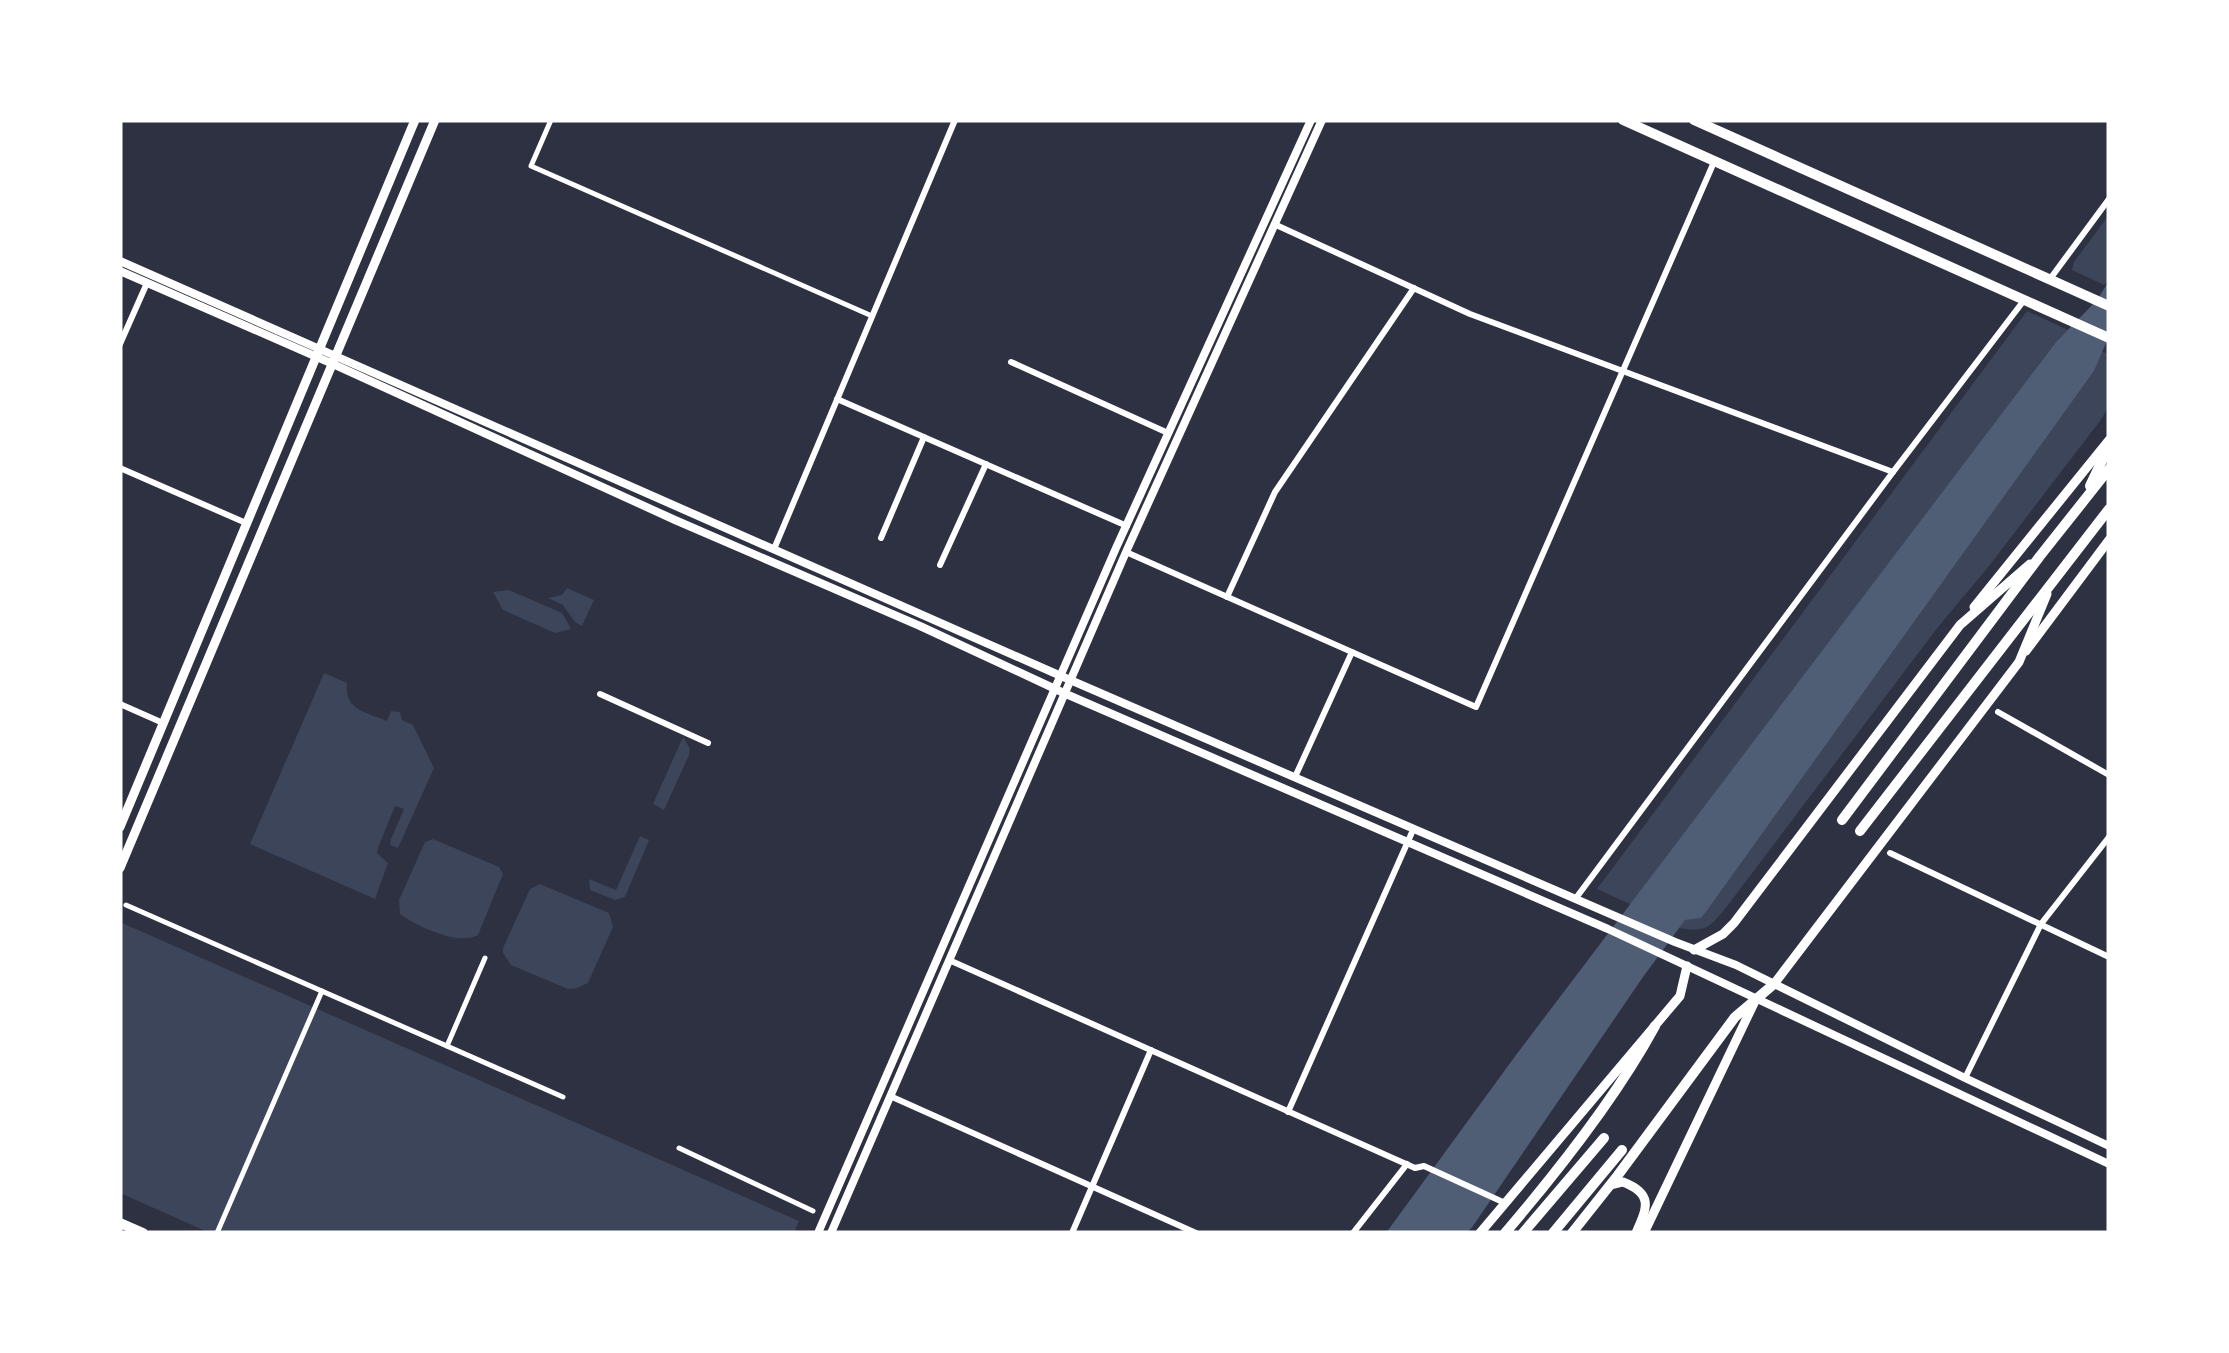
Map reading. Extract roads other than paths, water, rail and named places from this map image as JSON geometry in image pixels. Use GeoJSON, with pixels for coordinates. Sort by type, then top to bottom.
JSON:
{"type":"FeatureCollection","features":[{"type":"Feature","properties":{"kind":"main road"},"geometry":{"type":"LineString","coordinates":[[120,827],[414,120]]}},
{"type":"Feature","properties":{"kind":"main road"},"geometry":{"type":"LineString","coordinates":[[120,868],[436,120]]}},
{"type":"Feature","properties":{"kind":"main road"},"geometry":{"type":"LineString","coordinates":[[1623,120],[2109,338]]}},
{"type":"Feature","properties":{"kind":"main road"},"geometry":{"type":"LineString","coordinates":[[1694,120],[2109,306]]}},
{"type":"Feature","properties":{"kind":"main road"},"geometry":{"type":"LineString","coordinates":[[2085,497],[2109,443]]}},
{"type":"Feature","properties":{"kind":"main road"},"geometry":{"type":"LineString","coordinates":[[1694,950],[1724,934],[1734,923],[1960,624],[2109,443]]}},
{"type":"Feature","properties":{"kind":"main road"},"geometry":{"type":"LineString","coordinates":[[1842,820],[2109,469]]}},
{"type":"Feature","properties":{"kind":"main road"},"geometry":{"type":"LineString","coordinates":[[1860,831],[2109,509]]}},
{"type":"Feature","properties":{"kind":"main road"},"geometry":{"type":"LineString","coordinates":[[1572,1233],[1735,1017],[1774,984],[2109,540]]}},
{"type":"Feature","properties":{"kind":"main road"},"geometry":{"type":"LineString","coordinates":[[1960,624],[2040,556]]}},
{"type":"Feature","properties":{"kind":"main road"},"geometry":{"type":"LineString","coordinates":[[2019,662],[2051,584]]}},
{"type":"Feature","properties":{"kind":"main road"},"geometry":{"type":"LineString","coordinates":[[1480,1233],[1501,1202],[1680,996],[1687,966]]}},
{"type":"Feature","properties":{"kind":"main road"},"geometry":{"type":"LineString","coordinates":[[1644,1233],[1756,1000]]}},
{"type":"Feature","properties":{"kind":"main road"},"geometry":{"type":"LineString","coordinates":[[1505,1233],[1634,1065],[1654,1026]]}},
{"type":"Feature","properties":{"kind":"main road"},"geometry":{"type":"LineString","coordinates":[[1523,1233],[1604,1138]]}},
{"type":"Feature","properties":{"kind":"main road"},"geometry":{"type":"LineString","coordinates":[[1552,1233],[1622,1150]]}},
{"type":"Feature","properties":{"kind":"main road"},"geometry":{"type":"LineString","coordinates":[[1611,1185],[1623,1182],[1642,1192],[1646,1199],[1636,1233]]}},
{"type":"Feature","properties":{"kind":"main road"},"geometry":{"type":"LineString","coordinates":[[120,1223],[142,1233]]}},
{"type":"Feature","properties":{"kind":"street"},"geometry":{"type":"LineString","coordinates":[[551,120],[531,166],[872,316]]}},
{"type":"Feature","properties":{"kind":"street"},"geometry":{"type":"LineString","coordinates":[[774,548],[955,120]]}},
{"type":"Feature","properties":{"kind":"street"},"geometry":{"type":"LineString","coordinates":[[818,1233],[1126,526],[1310,120]]}},
{"type":"Feature","properties":{"kind":"street"},"geometry":{"type":"LineString","coordinates":[[831,1233],[1126,552],[1322,120]]}},
{"type":"Feature","properties":{"kind":"street"},"geometry":{"type":"LineString","coordinates":[[1126,552],[1476,706],[1714,160]]}},
{"type":"Feature","properties":{"kind":"street"},"geometry":{"type":"LineString","coordinates":[[2050,279],[2109,200]]}},
{"type":"Feature","properties":{"kind":"street"},"geometry":{"type":"LineString","coordinates":[[1274,224],[1470,314],[1893,472]]}},
{"type":"Feature","properties":{"kind":"street"},"geometry":{"type":"LineString","coordinates":[[120,261],[334,360],[774,548],[1413,830],[1694,950],[1714,955],[2109,1146]]}},
{"type":"Feature","properties":{"kind":"street"},"geometry":{"type":"LineString","coordinates":[[120,271],[316,352]]}},
{"type":"Feature","properties":{"kind":"street"},"geometry":{"type":"LineString","coordinates":[[120,344],[147,283]]}},
{"type":"Feature","properties":{"kind":"street"},"geometry":{"type":"LineString","coordinates":[[1226,597],[1275,492],[1414,288]]}},
{"type":"Feature","properties":{"kind":"street"},"geometry":{"type":"LineString","coordinates":[[1576,898],[2025,299]]}},
{"type":"Feature","properties":{"kind":"street"},"geometry":{"type":"LineString","coordinates":[[334,360],[676,520],[1066,694],[1608,928],[2109,1164]]}},
{"type":"Feature","properties":{"kind":"street"},"geometry":{"type":"LineString","coordinates":[[1011,362],[1168,432]]}},
{"type":"Feature","properties":{"kind":"street"},"geometry":{"type":"LineString","coordinates":[[837,399],[1126,526]]}},
{"type":"Feature","properties":{"kind":"street"},"geometry":{"type":"LineString","coordinates":[[881,538],[924,437]]}},
{"type":"Feature","properties":{"kind":"street"},"geometry":{"type":"LineString","coordinates":[[940,564],[986,464]]}},
{"type":"Feature","properties":{"kind":"street"},"geometry":{"type":"LineString","coordinates":[[120,468],[246,524]]}},
{"type":"Feature","properties":{"kind":"street"},"geometry":{"type":"LineString","coordinates":[[1295,776],[1352,652]]}},
{"type":"Feature","properties":{"kind":"street"},"geometry":{"type":"LineString","coordinates":[[600,694],[708,743]]}},
{"type":"Feature","properties":{"kind":"street"},"geometry":{"type":"LineString","coordinates":[[120,704],[163,724]]}},
{"type":"Feature","properties":{"kind":"street"},"geometry":{"type":"LineString","coordinates":[[1998,712],[2109,774]]}},
{"type":"Feature","properties":{"kind":"street"},"geometry":{"type":"LineString","coordinates":[[1288,1112],[1413,830]]}},
{"type":"Feature","properties":{"kind":"street"},"geometry":{"type":"LineString","coordinates":[[1965,1078],[2040,924],[2109,836]]}},
{"type":"Feature","properties":{"kind":"street"},"geometry":{"type":"LineString","coordinates":[[1890,853],[2109,956]]}},
{"type":"Feature","properties":{"kind":"street"},"geometry":{"type":"LineString","coordinates":[[126,905],[563,1097]]}},
{"type":"Feature","properties":{"kind":"street"},"geometry":{"type":"LineString","coordinates":[[447,1046],[485,958]]}},
{"type":"Feature","properties":{"kind":"street"},"geometry":{"type":"LineString","coordinates":[[949,960],[1415,1168],[1424,1166],[1501,1202]]}},
{"type":"Feature","properties":{"kind":"street"},"geometry":{"type":"LineString","coordinates":[[217,1233],[322,991]]}},
{"type":"Feature","properties":{"kind":"street"},"geometry":{"type":"LineString","coordinates":[[1072,1233],[1152,1050]]}},
{"type":"Feature","properties":{"kind":"street"},"geometry":{"type":"LineString","coordinates":[[890,1096],[1196,1233]]}},
{"type":"Feature","properties":{"kind":"street"},"geometry":{"type":"LineString","coordinates":[[679,1148],[812,1210]]}},
{"type":"Feature","properties":{"kind":"street"},"geometry":{"type":"LineString","coordinates":[[1353,1233],[1407,1164]]}}]}
